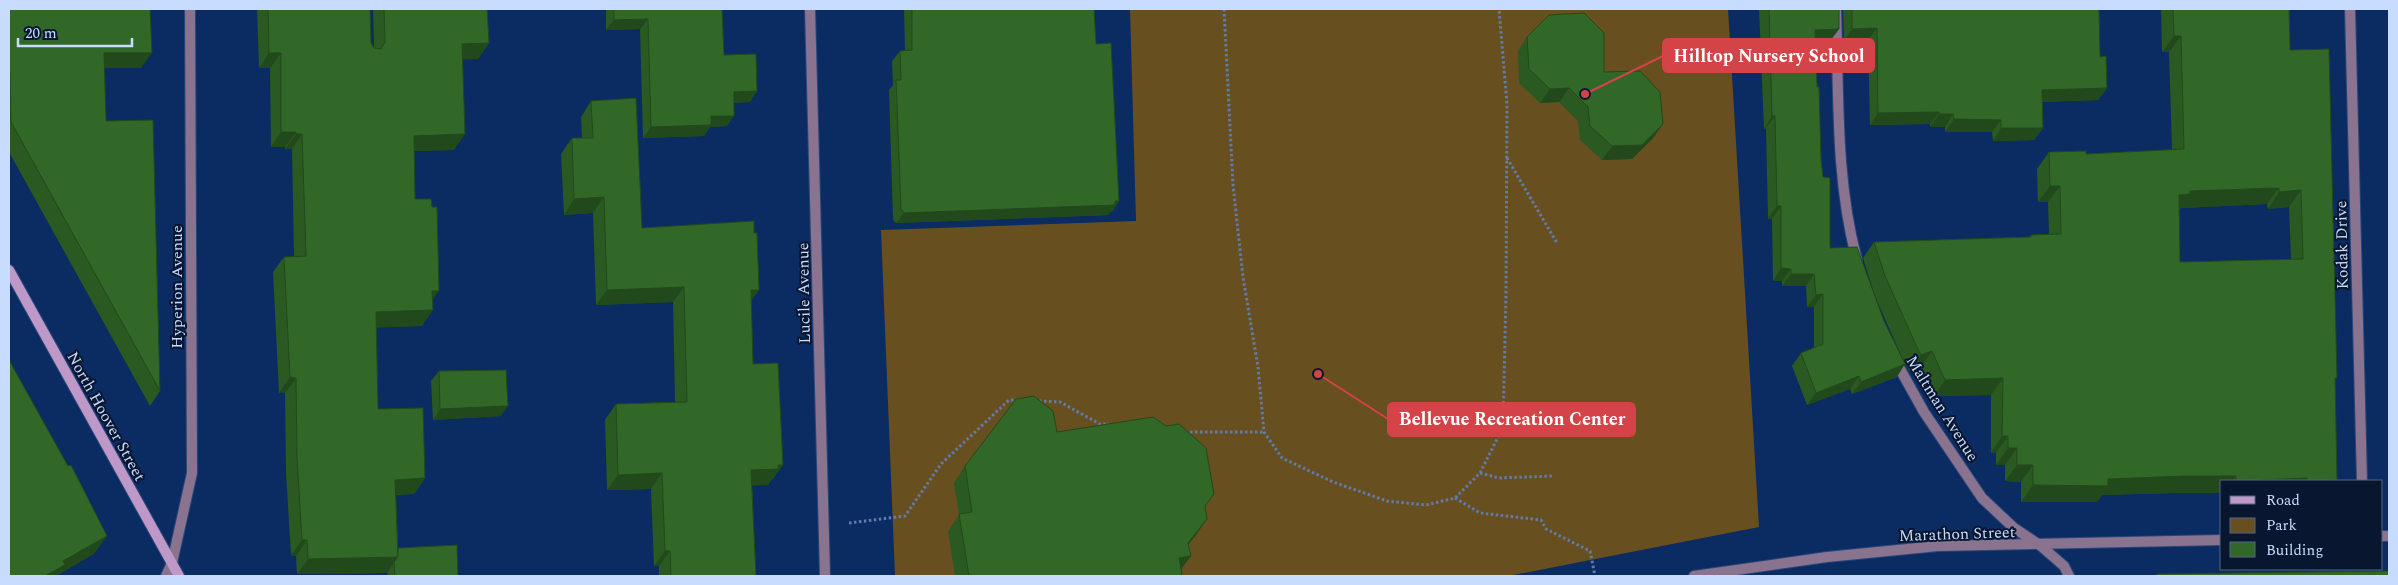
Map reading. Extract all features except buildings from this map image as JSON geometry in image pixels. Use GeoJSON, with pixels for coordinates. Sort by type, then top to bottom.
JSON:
{"type":"FeatureCollection","features":[{"type":"Feature","properties":{"kind":"street","name":"Hyperion Avenue"},"geometry":{"type":"LineString","coordinates":[[172,563],[192,472],[190,9]]}},
{"type":"Feature","properties":{"kind":"street","name":"Lucile Avenue"},"geometry":{"type":"LineString","coordinates":[[810,9],[825,576]]}},
{"type":"Feature","properties":{"kind":"street"},"geometry":{"type":"LineString","coordinates":[[1836,9],[1842,179],[1846,220],[1859,267]]}},
{"type":"Feature","properties":{"kind":"street","name":"Kodak Drive"},"geometry":{"type":"LineString","coordinates":[[2350,9],[2362,480]]}},
{"type":"Feature","properties":{"kind":"street","name":"North Hoover Street"},"geometry":{"type":"LineString","coordinates":[[9,270],[179,576]]}},
{"type":"Feature","properties":{"kind":"street","name":"Maltman Avenue"},"geometry":{"type":"LineString","coordinates":[[1891,352],[1924,412],[1982,498],[2014,528],[2041,546],[2064,566],[2069,576]]}},
{"type":"Feature","properties":{"kind":"street","name":"Marathon Street"},"geometry":{"type":"LineString","coordinates":[[1694,576],[1827,557],[1938,546],[2041,546],[2220,540]]}},
{"type":"Feature","properties":{"kind":"street"},"geometry":{"type":"LineString","coordinates":[[166,576],[172,563]]}},
{"type":"Feature","properties":{"kind":"path"},"geometry":{"type":"LineString","coordinates":[[1224,9],[1233,184],[1243,277],[1258,367],[1264,432],[1282,458],[1333,482],[1387,501],[1426,505],[1455,498],[1480,473],[1503,427],[1507,157],[1506,104],[1499,9]]}},
{"type":"Feature","properties":{"kind":"path"},"geometry":{"type":"LineString","coordinates":[[1507,157],[1557,242]]}},
{"type":"Feature","properties":{"kind":"path"},"geometry":{"type":"LineString","coordinates":[[824,523],[864,522],[905,516],[942,464],[1009,400],[1026,401]]}},
{"type":"Feature","properties":{"kind":"path"},"geometry":{"type":"LineString","coordinates":[[1035,401],[1060,402],[1100,424],[1119,424]]}},
{"type":"Feature","properties":{"kind":"path"},"geometry":{"type":"LineString","coordinates":[[1183,432],[1264,432]]}},
{"type":"Feature","properties":{"kind":"path"},"geometry":{"type":"LineString","coordinates":[[1480,473],[1499,478],[1552,476]]}},
{"type":"Feature","properties":{"kind":"path"},"geometry":{"type":"LineString","coordinates":[[1455,498],[1480,513],[1541,520],[1546,529],[1590,551],[1595,576]]}},
{"type":"Feature","properties":{"kind":"green space"},"geometry":{"type":"Polygon","coordinates":[[[1130,9],[1728,9],[1759,527],[1508,576],[895,576],[881,230],[1136,221],[1130,9]]]}},
{"type":"Feature","properties":{"kind":"place","name":"Hilltop Nursery School"},"geometry":{"type":"Point","coordinates":[1585,94]}},
{"type":"Feature","properties":{"kind":"place","name":"Bellevue Recreation Center"},"geometry":{"type":"Point","coordinates":[1318,374]}}]}
